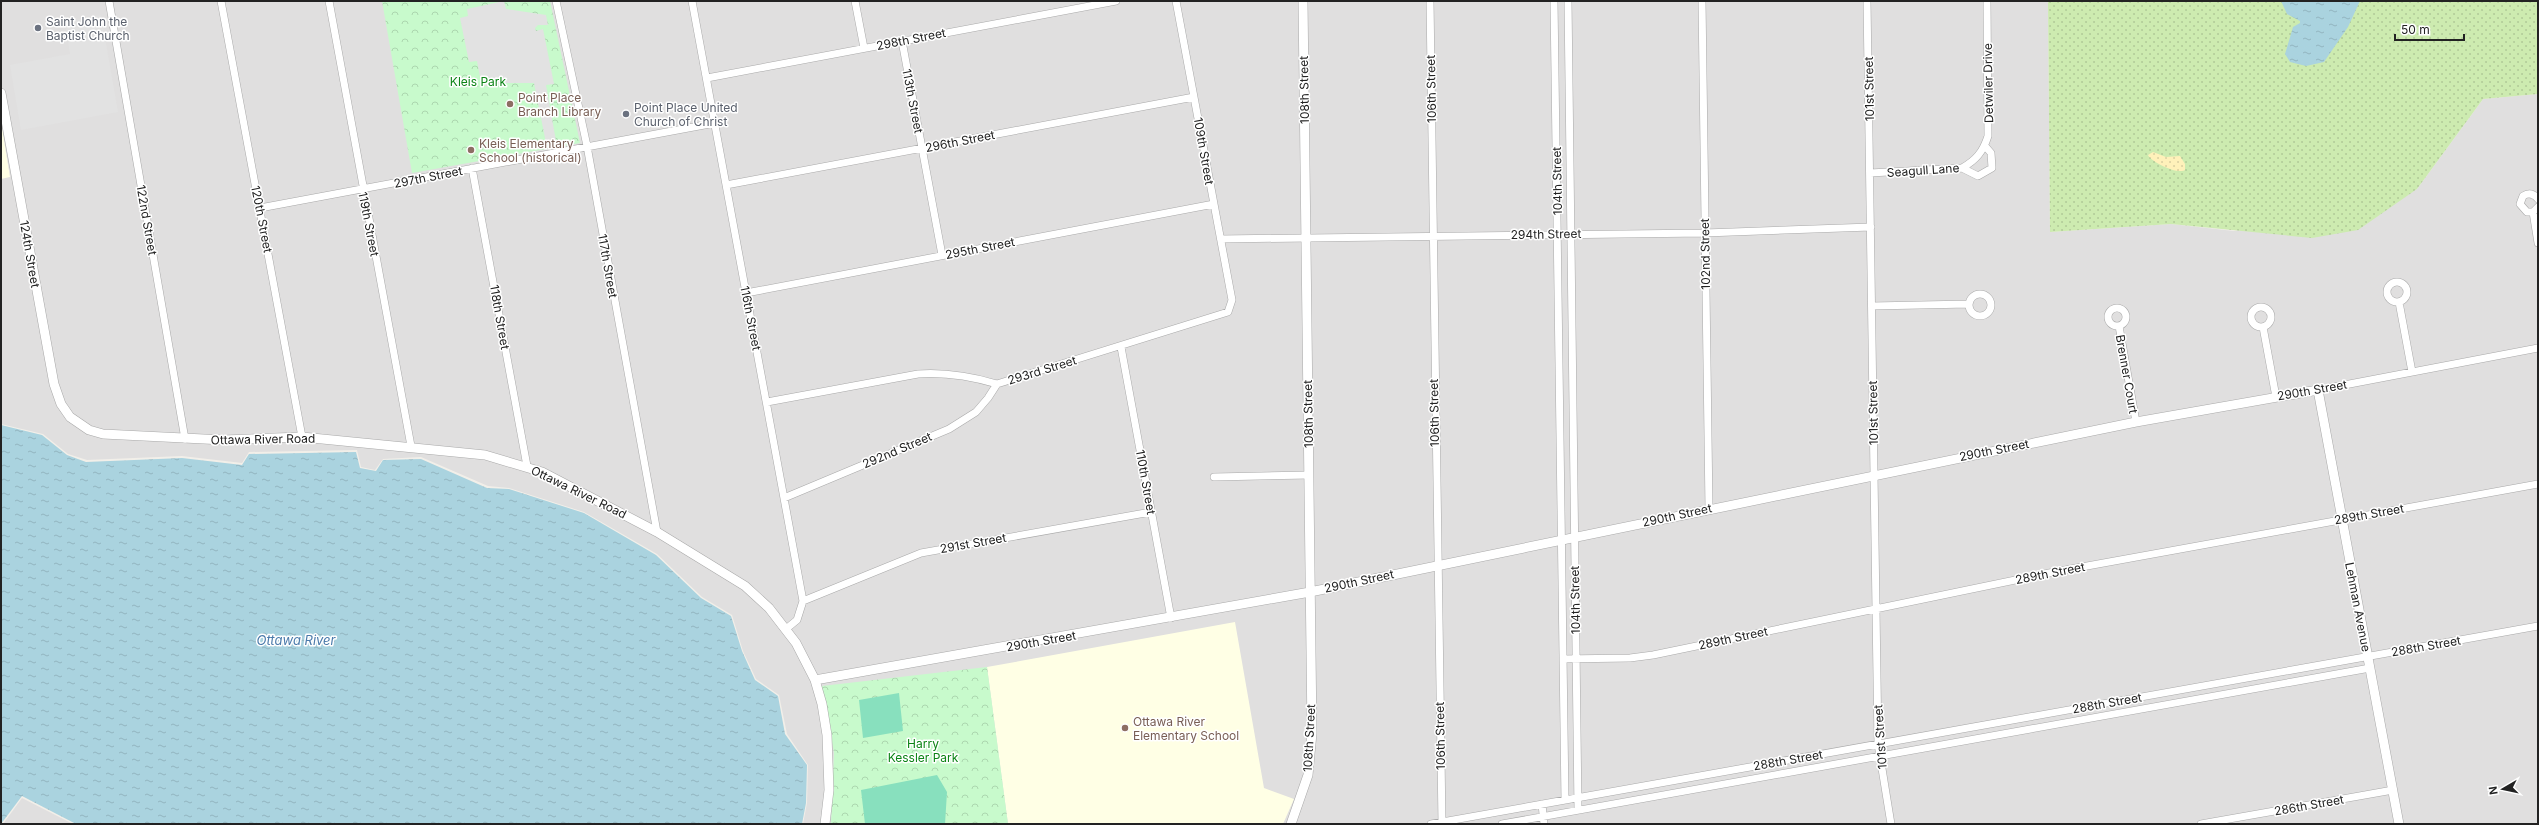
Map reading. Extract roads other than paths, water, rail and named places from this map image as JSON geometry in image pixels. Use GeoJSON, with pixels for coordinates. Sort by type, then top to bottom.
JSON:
{"type":"FeatureCollection","features":[{"type":"Feature","properties":{"kind":"street","name":"122nd Street"},"geometry":{"type":"LineString","coordinates":[[109,1],[185,439]]}},
{"type":"Feature","properties":{"kind":"street","name":"120th Street"},"geometry":{"type":"LineString","coordinates":[[221,1],[302,437]]}},
{"type":"Feature","properties":{"kind":"street","name":"119th Street"},"geometry":{"type":"LineString","coordinates":[[329,1],[362,190],[411,446]]}},
{"type":"Feature","properties":{"kind":"street","name":"117th Street"},"geometry":{"type":"LineString","coordinates":[[556,1],[587,146],[656,532]]}},
{"type":"Feature","properties":{"kind":"street","name":"116th Street"},"geometry":{"type":"LineString","coordinates":[[692,1],[803,601],[797,620],[786,629]]}},
{"type":"Feature","properties":{"kind":"street"},"geometry":{"type":"LineString","coordinates":[[855,1],[864,48]]}},
{"type":"Feature","properties":{"kind":"street","name":"298th Street"},"geometry":{"type":"LineString","coordinates":[[707,78],[1116,1]]}},
{"type":"Feature","properties":{"kind":"street","name":"109th Street"},"geometry":{"type":"LineString","coordinates":[[1176,1],[1232,300]]}},
{"type":"Feature","properties":{"kind":"street","name":"108th Street"},"geometry":{"type":"LineString","coordinates":[[1291,824],[1304,788],[1310,760],[1309,475],[1303,1]]}},
{"type":"Feature","properties":{"kind":"street","name":"106th Street"},"geometry":{"type":"LineString","coordinates":[[1430,1],[1436,565],[1441,823]]}},
{"type":"Feature","properties":{"kind":"street","name":"104th Street"},"geometry":{"type":"LineString","coordinates":[[1554,1],[1565,800]]}},
{"type":"Feature","properties":{"kind":"street","name":"104th Street"},"geometry":{"type":"LineString","coordinates":[[1568,1],[1578,810]]}},
{"type":"Feature","properties":{"kind":"street","name":"102nd Street"},"geometry":{"type":"LineString","coordinates":[[1702,1],[1710,508]]}},
{"type":"Feature","properties":{"kind":"street","name":"101st Street"},"geometry":{"type":"LineString","coordinates":[[1867,1],[1878,744],[1891,824]]}},
{"type":"Feature","properties":{"kind":"street","name":"Detwiler Drive"},"geometry":{"type":"LineString","coordinates":[[1974,161],[1985,146],[1988,136],[1987,1]]}},
{"type":"Feature","properties":{"kind":"street","name":"113th Street"},"geometry":{"type":"LineString","coordinates":[[902,41],[942,255]]}},
{"type":"Feature","properties":{"kind":"street","name":"124th Street"},"geometry":{"type":"LineString","coordinates":[[1,93],[50,364],[56,391],[67,412]]}},
{"type":"Feature","properties":{"kind":"street","name":"296th Street"},"geometry":{"type":"LineString","coordinates":[[726,185],[1194,97]]}},
{"type":"Feature","properties":{"kind":"street"},"geometry":{"type":"LineString","coordinates":[[1556,116],[1569,116]]}},
{"type":"Feature","properties":{"kind":"street","name":"297th Street"},"geometry":{"type":"LineString","coordinates":[[260,208],[715,123]]}},
{"type":"Feature","properties":{"kind":"street"},"geometry":{"type":"LineString","coordinates":[[1962,168],[1978,176],[1992,168],[1991,152],[1985,146]]}},
{"type":"Feature","properties":{"kind":"street","name":"Seagull Lane"},"geometry":{"type":"LineString","coordinates":[[1870,173],[1962,168],[1974,161]]}},
{"type":"Feature","properties":{"kind":"street","name":"118th Street"},"geometry":{"type":"LineString","coordinates":[[472,168],[527,466]]}},
{"type":"Feature","properties":{"kind":"street"},"geometry":{"type":"LineString","coordinates":[[2538,199],[2531,194],[2525,195],[2522,199],[2523,209],[2535,209],[2538,243]]}},
{"type":"Feature","properties":{"kind":"street","name":"295th Street"},"geometry":{"type":"LineString","coordinates":[[746,293],[1214,204]]}},
{"type":"Feature","properties":{"kind":"street","name":"294th Street"},"geometry":{"type":"LineString","coordinates":[[1221,239],[1557,233],[1705,233],[1871,227]]}},
{"type":"Feature","properties":{"kind":"street","name":"293rd Street"},"geometry":{"type":"LineString","coordinates":[[767,402],[918,374],[939,372],[968,375],[997,384],[1225,315],[1231,308],[1232,300]]}},
{"type":"Feature","properties":{"kind":"street"},"geometry":{"type":"LineString","coordinates":[[2399,302],[2412,372]]}},
{"type":"Feature","properties":{"kind":"street"},"geometry":{"type":"LineString","coordinates":[[1872,306],[1969,304]]}},
{"type":"Feature","properties":{"kind":"street","name":"Brenner Court"},"geometry":{"type":"LineString","coordinates":[[2118,326],[2136,422]]}},
{"type":"Feature","properties":{"kind":"street"},"geometry":{"type":"LineString","coordinates":[[2263,327],[2276,397]]}},
{"type":"Feature","properties":{"kind":"street","name":"110th Street"},"geometry":{"type":"LineString","coordinates":[[1121,347],[1171,618]]}},
{"type":"Feature","properties":{"kind":"street","name":"290th Street"},"geometry":{"type":"LineString","coordinates":[[815,680],[1171,618],[1310,592],[1710,508],[2136,422],[2318,390],[2538,348]]}},
{"type":"Feature","properties":{"kind":"street","name":"292nd Street"},"geometry":{"type":"LineString","coordinates":[[784,498],[949,429],[976,412],[997,384]]}},
{"type":"Feature","properties":{"kind":"street"},"geometry":{"type":"LineString","coordinates":[[1559,390],[1573,390]]}},
{"type":"Feature","properties":{"kind":"street","name":"Lehman Avenue"},"geometry":{"type":"LineString","coordinates":[[2318,390],[2399,824]]}},
{"type":"Feature","properties":{"kind":"street","name":"Ottawa River Road"},"geometry":{"type":"LineString","coordinates":[[67,412],[70,417],[89,430],[103,434],[224,440],[302,437],[411,446],[485,455],[527,466],[562,481],[656,532],[745,586],[760,598],[786,629],[802,653],[815,680],[822,704],[828,735],[829,790],[825,824]]}},
{"type":"Feature","properties":{"kind":"street"},"geometry":{"type":"LineString","coordinates":[[1214,477],[1309,475]]}},
{"type":"Feature","properties":{"kind":"street","name":"289th Street"},"geometry":{"type":"LineString","coordinates":[[1563,659],[1630,658],[1653,655],[2054,572],[2538,484]]}},
{"type":"Feature","properties":{"kind":"street","name":"291st Street"},"geometry":{"type":"LineString","coordinates":[[803,601],[921,553],[1151,512]]}},
{"type":"Feature","properties":{"kind":"street","name":"288th Street"},"geometry":{"type":"LineString","coordinates":[[1431,824],[2538,626]]}},
{"type":"Feature","properties":{"kind":"street","name":"288th Street"},"geometry":{"type":"LineString","coordinates":[[1502,824],[1543,820],[1578,810],[2370,668]]}},
{"type":"Feature","properties":{"kind":"street"},"geometry":{"type":"LineString","coordinates":[[2042,715],[2044,726]]}},
{"type":"Feature","properties":{"kind":"street"},"geometry":{"type":"LineString","coordinates":[[1775,762],[1777,774]]}},
{"type":"Feature","properties":{"kind":"street"},"geometry":{"type":"LineString","coordinates":[[1676,780],[1678,792]]}},
{"type":"Feature","properties":{"kind":"street","name":"286th Street"},"geometry":{"type":"LineString","coordinates":[[2201,824],[2393,790]]}},
{"type":"Feature","properties":{"kind":"street"},"geometry":{"type":"LineString","coordinates":[[1542,804],[1543,820]]}},
{"type":"Feature","properties":{"kind":"water"},"geometry":{"type":"Polygon","coordinates":[[[2281,1],[2360,1],[2348,27],[2324,62],[2306,66],[2290,62],[2285,54],[2293,27],[2300,23],[2300,21],[2287,14],[2281,1]]]}},
{"type":"Feature","properties":{"kind":"water","name":"Ottawa River"},"geometry":{"type":"Polygon","coordinates":[[[1,425],[42,435],[67,455],[86,462],[182,458],[242,465],[249,454],[356,452],[360,468],[376,471],[383,460],[421,459],[487,488],[509,489],[584,513],[656,555],[701,598],[731,616],[742,651],[755,680],[778,696],[785,734],[807,765],[806,803],[802,824],[76,824],[22,796],[1,824],[1,425]]]}},
{"type":"Feature","properties":{"kind":"place","name":"Saint John the Baptist Church"},"geometry":{"type":"Point","coordinates":[38,28]}},
{"type":"Feature","properties":{"kind":"place","name":"Point Place Branch Library"},"geometry":{"type":"Point","coordinates":[510,104]}},
{"type":"Feature","properties":{"kind":"place","name":"Point Place United Church of Christ"},"geometry":{"type":"Point","coordinates":[626,114]}},
{"type":"Feature","properties":{"kind":"place","name":"Kleis Elementary School (historical)"},"geometry":{"type":"Point","coordinates":[471,150]}},
{"type":"Feature","properties":{"kind":"place","name":"Ottawa River Elementary School"},"geometry":{"type":"Point","coordinates":[1125,728]}},
{"type":"Feature","properties":{"kind":"park label","name":"Kleis Park"},"geometry":{"type":"Point","coordinates":[478,81]}},
{"type":"Feature","properties":{"kind":"park label","name":"Harry Kessler Park"},"geometry":{"type":"Point","coordinates":[923,750]}}]}
